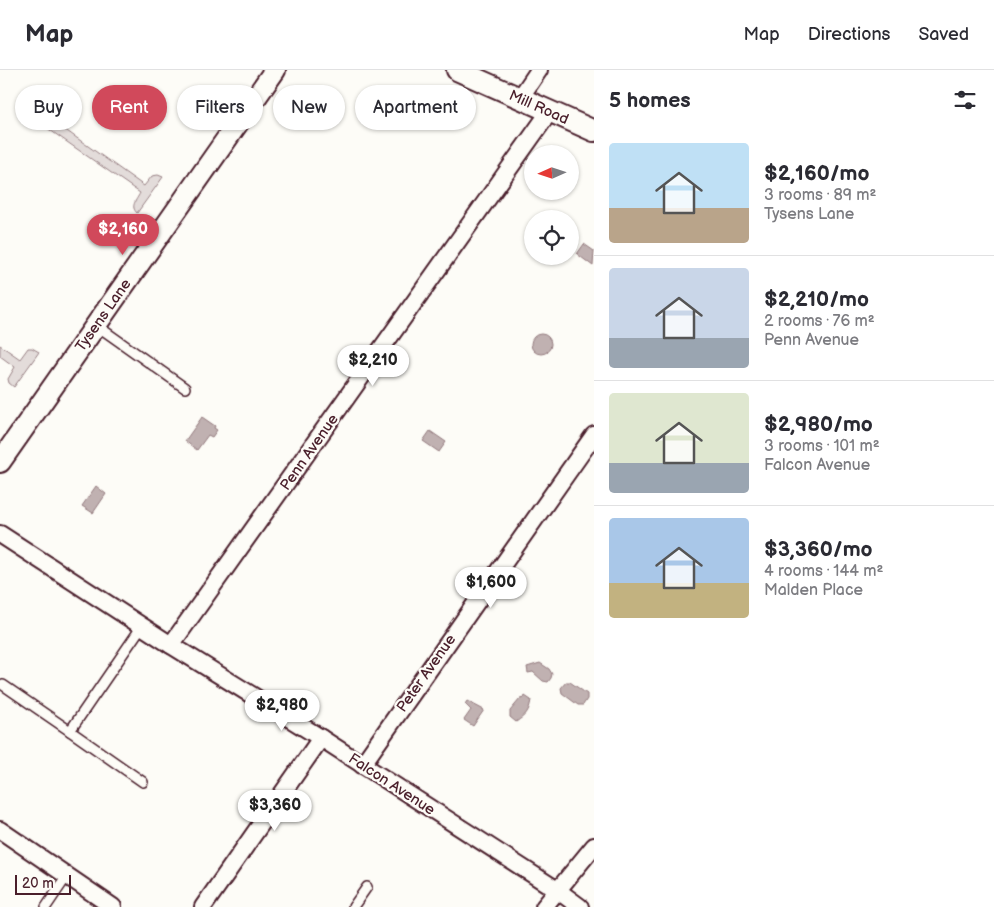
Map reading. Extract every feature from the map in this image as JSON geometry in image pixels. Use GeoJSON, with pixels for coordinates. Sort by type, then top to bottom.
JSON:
{"type":"FeatureCollection","features":[{"type":"Feature","properties":{"kind":"street","name":"Tysens Lane"},"geometry":{"type":"LineString","coordinates":[[0,462],[275,70]]}},
{"type":"Feature","properties":{"kind":"street","name":"Mill Road"},"geometry":{"type":"LineString","coordinates":[[456,70],[594,131]]}},
{"type":"Feature","properties":{"kind":"street"},"geometry":{"type":"LineString","coordinates":[[520,98],[539,70]]}},
{"type":"Feature","properties":{"kind":"street","name":"Penn Avenue"},"geometry":{"type":"LineString","coordinates":[[171,645],[550,111]]}},
{"type":"Feature","properties":{"kind":"street","name":"Peter Avenue"},"geometry":{"type":"LineString","coordinates":[[362,765],[594,435]]}},
{"type":"Feature","properties":{"kind":"street","name":"Falcon Avenue"},"geometry":{"type":"LineString","coordinates":[[0,534],[171,645],[321,738],[557,890],[580,907]]}},
{"type":"Feature","properties":{"kind":"street"},"geometry":{"type":"LineString","coordinates":[[203,907],[321,738]]}},
{"type":"Feature","properties":{"kind":"street"},"geometry":{"type":"LineString","coordinates":[[0,830],[113,907]]}},
{"type":"Feature","properties":{"kind":"street"},"geometry":{"type":"LineString","coordinates":[[544,907],[594,846]]}},
{"type":"Feature","properties":{"kind":"lane"},"geometry":{"type":"LineString","coordinates":[[96,325],[184,388]]}},
{"type":"Feature","properties":{"kind":"lane"},"geometry":{"type":"LineString","coordinates":[[70,731],[142,626]]}},
{"type":"Feature","properties":{"kind":"lane"},"geometry":{"type":"LineString","coordinates":[[3,686],[143,782]]}},
{"type":"Feature","properties":{"kind":"lane"},"geometry":{"type":"LineString","coordinates":[[46,907],[67,876]]}},
{"type":"Feature","properties":{"kind":"lane"},"geometry":{"type":"LineString","coordinates":[[353,907],[367,887]]}},
{"type":"Feature","properties":{"kind":"shaded area"},"geometry":{"type":"Polygon","coordinates":[[[50,130],[66,130],[144,186],[152,176],[158,175],[163,177],[137,213],[134,206],[140,193],[50,130]]]}},
{"type":"Feature","properties":{"kind":"shaded area"},"geometry":{"type":"Polygon","coordinates":[[[584,244],[594,251],[593,266],[579,256],[579,251],[584,244]]]}},
{"type":"Feature","properties":{"kind":"shaded area"},"geometry":{"type":"Polygon","coordinates":[[[541,334],[548,337],[551,344],[548,351],[541,354],[534,351],[531,344],[534,337],[541,334]]]}},
{"type":"Feature","properties":{"kind":"shaded area"},"geometry":{"type":"Polygon","coordinates":[[[0,345],[20,359],[28,348],[39,352],[14,387],[9,383],[8,379],[15,367],[0,356],[0,345]]]}},
{"type":"Feature","properties":{"kind":"shaded area"},"geometry":{"type":"Polygon","coordinates":[[[202,417],[215,426],[214,428],[217,430],[212,437],[208,435],[197,450],[185,441],[202,417]]]}},
{"type":"Feature","properties":{"kind":"shaded area"},"geometry":{"type":"Polygon","coordinates":[[[430,431],[446,442],[439,452],[423,441],[430,431]]]}},
{"type":"Feature","properties":{"kind":"shaded area"},"geometry":{"type":"Polygon","coordinates":[[[96,486],[106,494],[93,513],[82,506],[96,486]]]}},
{"type":"Feature","properties":{"kind":"shaded area"},"geometry":{"type":"Polygon","coordinates":[[[540,663],[549,669],[552,674],[548,682],[543,681],[533,672],[528,673],[527,667],[540,663]]]}},
{"type":"Feature","properties":{"kind":"shaded area"},"geometry":{"type":"Polygon","coordinates":[[[566,682],[570,682],[587,694],[587,699],[583,705],[578,705],[562,693],[561,688],[566,682]]]}},
{"type":"Feature","properties":{"kind":"shaded area"},"geometry":{"type":"Polygon","coordinates":[[[525,696],[531,700],[529,708],[525,715],[516,722],[510,717],[510,711],[525,696]]]}},
{"type":"Feature","properties":{"kind":"shaded area"},"geometry":{"type":"Polygon","coordinates":[[[467,701],[484,710],[473,726],[464,720],[471,710],[465,704],[467,701]]]}}]}
